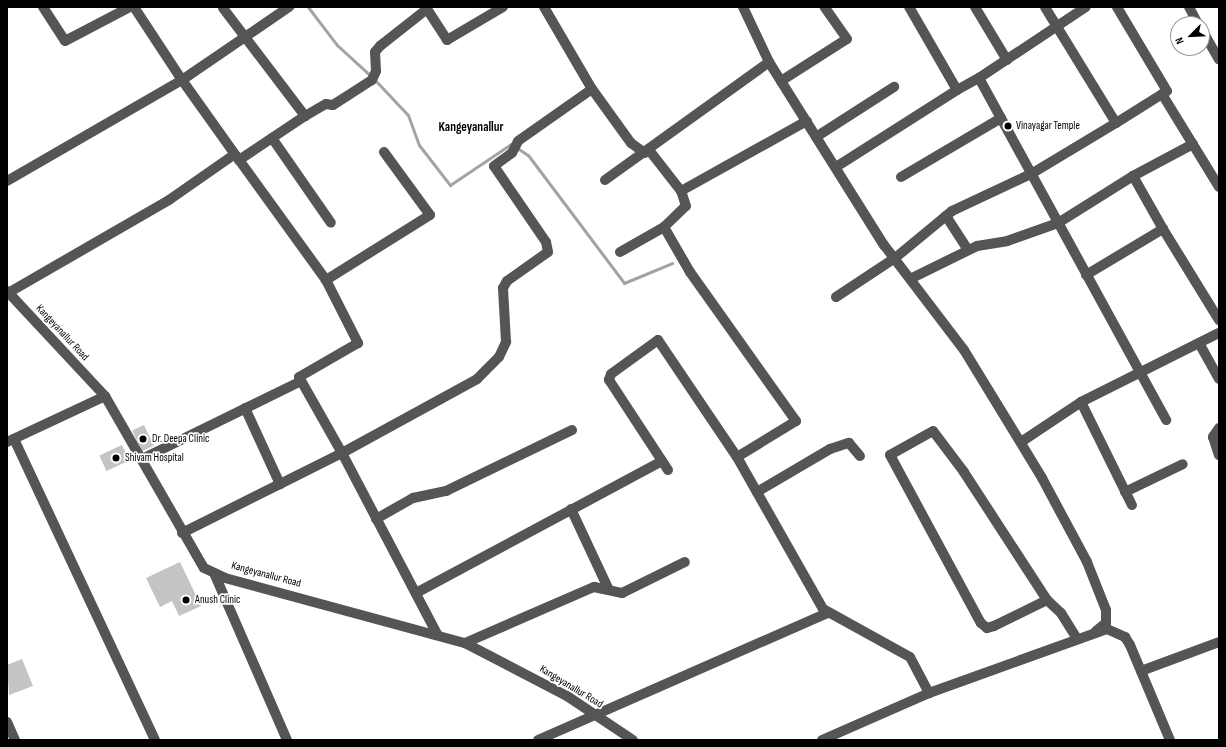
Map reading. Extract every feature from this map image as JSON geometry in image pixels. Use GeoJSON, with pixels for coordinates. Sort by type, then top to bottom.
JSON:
{"type":"FeatureCollection","features":[{"type":"Feature","properties":{"kind":"street"},"geometry":{"type":"LineString","coordinates":[[44,7],[65,41],[130,7]]}},
{"type":"Feature","properties":{"kind":"street"},"geometry":{"type":"LineString","coordinates":[[134,7],[182,80],[326,280],[358,343],[299,377],[342,453],[437,634]]}},
{"type":"Feature","properties":{"kind":"street"},"geometry":{"type":"LineString","coordinates":[[7,181],[182,80],[289,7]]}},
{"type":"Feature","properties":{"kind":"street"},"geometry":{"type":"LineString","coordinates":[[8,292],[169,200],[237,157],[272,138],[304,116],[326,104],[333,105],[374,76],[375,52],[380,46],[428,9],[447,40],[503,7]]}},
{"type":"Feature","properties":{"kind":"street"},"geometry":{"type":"LineString","coordinates":[[544,7],[592,89],[631,143],[647,151],[681,191],[686,206],[664,226],[620,252]]}},
{"type":"Feature","properties":{"kind":"street"},"geometry":{"type":"LineString","coordinates":[[781,81],[847,39],[825,7]]}},
{"type":"Feature","properties":{"kind":"street"},"geometry":{"type":"LineString","coordinates":[[909,7],[957,90]]}},
{"type":"Feature","properties":{"kind":"street"},"geometry":{"type":"LineString","coordinates":[[975,7],[1007,60]]}},
{"type":"Feature","properties":{"kind":"street"},"geometry":{"type":"LineString","coordinates":[[1045,7],[1116,123]]}},
{"type":"Feature","properties":{"kind":"street"},"geometry":{"type":"LineString","coordinates":[[836,167],[957,90],[979,78],[1086,7]]}},
{"type":"Feature","properties":{"kind":"street"},"geometry":{"type":"LineString","coordinates":[[836,297],[895,258],[946,216],[1031,174],[1167,91],[1117,7]]}},
{"type":"Feature","properties":{"kind":"street"},"geometry":{"type":"LineString","coordinates":[[1188,7],[1193,16]]}},
{"type":"Feature","properties":{"kind":"street"},"geometry":{"type":"LineString","coordinates":[[223,8],[304,116]]}},
{"type":"Feature","properties":{"kind":"street"},"geometry":{"type":"LineString","coordinates":[[742,8],[769,62],[816,137],[895,258],[912,278],[964,350],[1021,442],[1066,521],[1106,610],[1106,623],[1096,631]]}},
{"type":"Feature","properties":{"kind":"street"},"geometry":{"type":"LineString","coordinates":[[1210,44],[1219,59]]}},
{"type":"Feature","properties":{"kind":"street"},"geometry":{"type":"LineString","coordinates":[[605,180],[769,62]]}},
{"type":"Feature","properties":{"kind":"street"},"geometry":{"type":"LineString","coordinates":[[979,78],[1166,420]]}},
{"type":"Feature","properties":{"kind":"street"},"geometry":{"type":"LineString","coordinates":[[816,137],[894,87]]}},
{"type":"Feature","properties":{"kind":"street"},"geometry":{"type":"LineString","coordinates":[[182,532],[342,453],[477,379],[499,356],[506,342],[503,288],[507,281],[548,252],[546,242],[494,166],[512,153],[518,141],[592,89]]}},
{"type":"Feature","properties":{"kind":"street"},"geometry":{"type":"LineString","coordinates":[[1162,94],[1219,187]]}},
{"type":"Feature","properties":{"kind":"street"},"geometry":{"type":"LineString","coordinates":[[902,177],[1001,118]]}},
{"type":"Feature","properties":{"kind":"street"},"geometry":{"type":"LineString","coordinates":[[681,191],[807,121]]}},
{"type":"Feature","properties":{"kind":"street"},"geometry":{"type":"LineString","coordinates":[[272,138],[331,223]]}},
{"type":"Feature","properties":{"kind":"street"},"geometry":{"type":"LineString","coordinates":[[912,278],[968,250],[1058,223],[1133,176],[1193,144]]}},
{"type":"Feature","properties":{"kind":"street"},"geometry":{"type":"LineString","coordinates":[[326,280],[430,215],[384,152]]}},
{"type":"Feature","properties":{"kind":"street"},"geometry":{"type":"LineString","coordinates":[[1133,176],[1219,320]]}},
{"type":"Feature","properties":{"kind":"street"},"geometry":{"type":"LineString","coordinates":[[946,216],[968,250]]}},
{"type":"Feature","properties":{"kind":"street"},"geometry":{"type":"LineString","coordinates":[[664,226],[690,272],[796,422],[737,457]]}},
{"type":"Feature","properties":{"kind":"street"},"geometry":{"type":"LineString","coordinates":[[1086,275],[1164,229]]}},
{"type":"Feature","properties":{"kind":"street","name":"Kangeyanallur Road"},"geometry":{"type":"LineString","coordinates":[[8,292],[105,396],[142,459],[198,562],[214,574],[437,634],[465,643],[517,668],[633,740]]}},
{"type":"Feature","properties":{"kind":"street"},"geometry":{"type":"LineString","coordinates":[[1021,442],[1081,402],[1140,374],[1219,333]]}},
{"type":"Feature","properties":{"kind":"street"},"geometry":{"type":"LineString","coordinates":[[416,593],[571,509],[665,465],[609,380],[611,374],[658,340],[737,457],[815,596],[828,613],[910,657],[929,693]]}},
{"type":"Feature","properties":{"kind":"street"},"geometry":{"type":"LineString","coordinates":[[1199,343],[1219,379]]}},
{"type":"Feature","properties":{"kind":"street"},"geometry":{"type":"LineString","coordinates":[[142,459],[301,381]]}},
{"type":"Feature","properties":{"kind":"street"},"geometry":{"type":"LineString","coordinates":[[105,396],[11,441],[154,740]]}},
{"type":"Feature","properties":{"kind":"street"},"geometry":{"type":"LineString","coordinates":[[1081,402],[1132,505]]}},
{"type":"Feature","properties":{"kind":"street"},"geometry":{"type":"LineString","coordinates":[[246,408],[280,484]]}},
{"type":"Feature","properties":{"kind":"street"},"geometry":{"type":"LineString","coordinates":[[1219,428],[1213,437],[1219,455]]}},
{"type":"Feature","properties":{"kind":"street"},"geometry":{"type":"LineString","coordinates":[[376,519],[413,498],[446,491],[572,430]]}},
{"type":"Feature","properties":{"kind":"street"},"geometry":{"type":"LineString","coordinates":[[1047,600],[994,626],[987,628],[981,623],[890,455],[933,431],[964,472],[1047,600],[1061,612],[1077,639]]}},
{"type":"Feature","properties":{"kind":"street"},"geometry":{"type":"LineString","coordinates":[[757,492],[830,449],[849,443],[860,456]]}},
{"type":"Feature","properties":{"kind":"street"},"geometry":{"type":"LineString","coordinates":[[1125,492],[1182,464]]}},
{"type":"Feature","properties":{"kind":"street"},"geometry":{"type":"LineString","coordinates":[[571,509],[609,590]]}},
{"type":"Feature","properties":{"kind":"street"},"geometry":{"type":"LineString","coordinates":[[465,643],[594,587],[622,593],[685,562]]}},
{"type":"Feature","properties":{"kind":"street"},"geometry":{"type":"LineString","coordinates":[[214,574],[287,740]]}},
{"type":"Feature","properties":{"kind":"street"},"geometry":{"type":"LineString","coordinates":[[538,740],[596,716],[828,613]]}},
{"type":"Feature","properties":{"kind":"street"},"geometry":{"type":"LineString","coordinates":[[822,740],[929,693],[1096,631],[1107,629],[1125,638],[1141,671],[1170,740]]}},
{"type":"Feature","properties":{"kind":"street"},"geometry":{"type":"LineString","coordinates":[[1141,671],[1219,642]]}},
{"type":"Feature","properties":{"kind":"street"},"geometry":{"type":"LineString","coordinates":[[7,722],[15,740]]}},
{"type":"Feature","properties":{"kind":"building"},"geometry":{"type":"Polygon","coordinates":[[[144,425],[154,446],[142,451],[132,430],[144,425]]]}},
{"type":"Feature","properties":{"kind":"building"},"geometry":{"type":"Polygon","coordinates":[[[122,445],[129,460],[107,471],[99,456],[122,445]]]}},
{"type":"Feature","properties":{"kind":"building"},"geometry":{"type":"Polygon","coordinates":[[[180,562],[201,606],[179,616],[172,601],[160,607],[146,578],[180,562]]]}},
{"type":"Feature","properties":{"kind":"building"},"geometry":{"type":"Polygon","coordinates":[[[22,659],[33,686],[9,695],[7,665],[22,659]]]}},
{"type":"Feature","properties":{"kind":"waterway"},"geometry":{"type":"LineString","coordinates":[[308,7],[337,45],[371,76]]}},
{"type":"Feature","properties":{"kind":"waterway"},"geometry":{"type":"LineString","coordinates":[[375,80],[408,115],[419,145],[450,185],[511,144],[528,155],[624,283],[672,263]]}},
{"type":"Feature","properties":{"kind":"place","name":"Vinayagar Temple"},"geometry":{"type":"Point","coordinates":[1008,126]}},
{"type":"Feature","properties":{"kind":"place","name":"Dr. Deepa Clinic"},"geometry":{"type":"Point","coordinates":[143,439]}},
{"type":"Feature","properties":{"kind":"place","name":"Shivam Hospital"},"geometry":{"type":"Point","coordinates":[116,458]}},
{"type":"Feature","properties":{"kind":"place","name":"Anush Clinic"},"geometry":{"type":"Point","coordinates":[186,600]}},
{"type":"Feature","properties":{"kind":"district","name":"Kangeyanallur"},"geometry":{"type":"Point","coordinates":[471,127]}}]}
